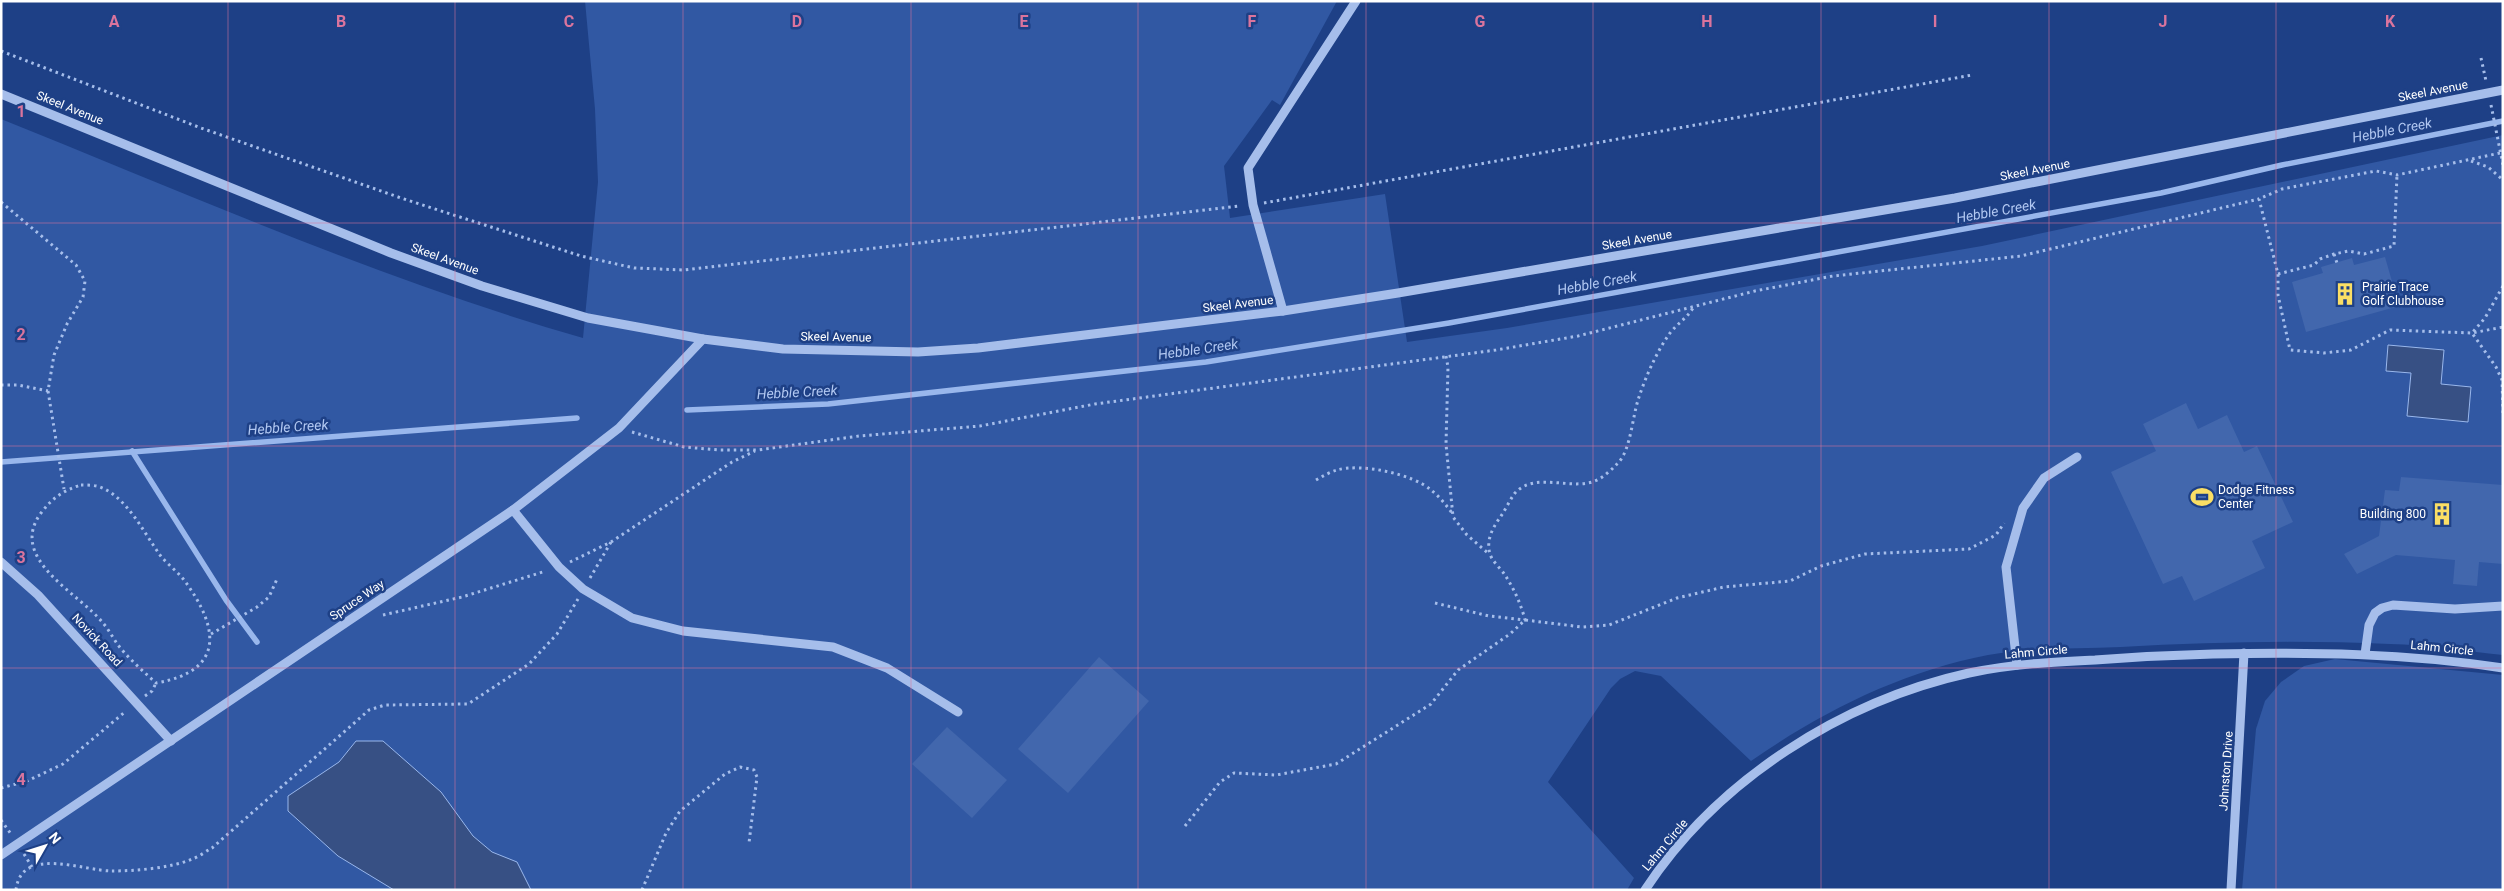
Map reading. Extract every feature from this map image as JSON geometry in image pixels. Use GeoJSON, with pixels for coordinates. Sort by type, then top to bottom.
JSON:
{"type":"FeatureCollection","features":[{"type":"Feature","properties":{"kind":"street"},"geometry":{"type":"LineString","coordinates":[[1283,311],[1253,205],[1248,168],[1356,1]]}},
{"type":"Feature","properties":{"kind":"street","name":"Skeel Avenue"},"geometry":{"type":"LineString","coordinates":[[1,94],[391,253],[482,286],[588,318],[703,339],[783,348],[918,352],[978,348],[1283,311],[1955,198],[2503,90]]}},
{"type":"Feature","properties":{"kind":"street","name":"Spruce Way"},"geometry":{"type":"LineString","coordinates":[[1,855],[513,510],[619,428],[660,387],[703,339]]}},
{"type":"Feature","properties":{"kind":"street"},"geometry":{"type":"LineString","coordinates":[[2018,665],[2006,567],[2022,508],[2044,478],[2077,457]]}},
{"type":"Feature","properties":{"kind":"street"},"geometry":{"type":"LineString","coordinates":[[513,510],[559,567],[583,589],[632,618],[683,631],[833,647],[887,668],[958,712]]}},
{"type":"Feature","properties":{"kind":"street","name":"Novick Road"},"geometry":{"type":"LineString","coordinates":[[1,562],[38,594],[171,741]]}},
{"type":"Feature","properties":{"kind":"street"},"geometry":{"type":"LineString","coordinates":[[2365,654],[2369,625],[2375,613],[2382,608],[2393,605],[2455,610],[2503,606]]}},
{"type":"Feature","properties":{"kind":"street","name":"Lahm Circle"},"geometry":{"type":"LineString","coordinates":[[1645,890],[1674,852],[1702,822],[1736,790],[1793,747],[1829,726],[1900,693],[1970,673],[2018,665],[2184,654],[2244,653],[2414,656],[2503,668]]}},
{"type":"Feature","properties":{"kind":"street","name":"Johnston Drive"},"geometry":{"type":"LineString","coordinates":[[2231,890],[2244,653]]}},
{"type":"Feature","properties":{"kind":"path"},"geometry":{"type":"LineString","coordinates":[[1,51],[201,128],[401,198],[581,256],[634,268],[684,270],[1253,205],[1972,75]]}},
{"type":"Feature","properties":{"kind":"path"},"geometry":{"type":"LineString","coordinates":[[2493,114],[2503,165]]}},
{"type":"Feature","properties":{"kind":"path"},"geometry":{"type":"LineString","coordinates":[[619,428],[684,447],[720,450],[758,450],[859,436],[980,426],[1095,404],[1578,336],[1755,291],[1832,276],[2021,256],[2259,199],[2282,189],[2376,171],[2396,176],[2500,153]]}},
{"type":"Feature","properties":{"kind":"path"},"geometry":{"type":"LineString","coordinates":[[2468,160],[2488,167],[2503,180]]}},
{"type":"Feature","properties":{"kind":"path"},"geometry":{"type":"LineString","coordinates":[[2278,274],[2314,265],[2320,259],[2334,254],[2349,251],[2364,254],[2394,246],[2396,176]]}},
{"type":"Feature","properties":{"kind":"path"},"geometry":{"type":"LineString","coordinates":[[2259,199],[2278,274],[2278,295],[2290,350],[2324,353],[2350,350],[2390,330],[2472,333],[2503,326]]}},
{"type":"Feature","properties":{"kind":"path"},"geometry":{"type":"LineString","coordinates":[[1,202],[76,264],[86,281],[83,298],[67,324],[54,355],[48,391],[64,489]]}},
{"type":"Feature","properties":{"kind":"path"},"geometry":{"type":"LineString","coordinates":[[2334,254],[2336,263]]}},
{"type":"Feature","properties":{"kind":"path"},"geometry":{"type":"LineString","coordinates":[[2472,333],[2485,318],[2503,286]]}},
{"type":"Feature","properties":{"kind":"path"},"geometry":{"type":"LineString","coordinates":[[1490,555],[1489,535],[1516,492],[1533,484],[1579,483],[1599,480],[1623,457],[1632,418],[1653,364],[1670,333],[1687,318],[1694,307]]}},
{"type":"Feature","properties":{"kind":"path"},"geometry":{"type":"LineString","coordinates":[[2472,333],[2496,367],[2502,379],[2503,414]]}},
{"type":"Feature","properties":{"kind":"path"},"geometry":{"type":"LineString","coordinates":[[1446,356],[1448,367],[1446,444],[1453,514]]}},
{"type":"Feature","properties":{"kind":"path"},"geometry":{"type":"LineString","coordinates":[[1,385],[18,385],[48,391]]}},
{"type":"Feature","properties":{"kind":"path"},"geometry":{"type":"LineString","coordinates":[[1316,480],[1336,470],[1365,468],[1400,476],[1431,490],[1453,514],[1467,535],[1490,555],[1516,594],[1525,620]]}},
{"type":"Feature","properties":{"kind":"path"},"geometry":{"type":"LineString","coordinates":[[81,485],[100,487],[118,498],[162,557],[184,580],[205,614],[211,634],[208,654],[194,669],[170,681],[156,683],[118,646],[103,622],[46,571],[34,547],[33,524],[46,506],[64,489],[81,485]]}},
{"type":"Feature","properties":{"kind":"path"},"geometry":{"type":"LineString","coordinates":[[1435,603],[1489,616],[1582,627],[1609,625],[1677,598],[1724,587],[1790,582],[1821,566],[1865,554],[1969,549],[1996,535],[2006,519]]}},
{"type":"Feature","properties":{"kind":"path"},"geometry":{"type":"LineString","coordinates":[[16,890],[17,880],[26,869],[42,864],[68,864],[111,871],[154,867],[192,860],[212,848],[369,710],[385,705],[468,704],[529,664],[557,634],[611,542]]}},
{"type":"Feature","properties":{"kind":"path"},"geometry":{"type":"LineString","coordinates":[[211,634],[257,607],[269,597],[277,579]]}},
{"type":"Feature","properties":{"kind":"path"},"geometry":{"type":"LineString","coordinates":[[1185,826],[1220,782],[1234,774],[1276,775],[1336,764],[1431,704],[1458,670],[1510,634],[1525,620]]}},
{"type":"Feature","properties":{"kind":"path"},"geometry":{"type":"LineString","coordinates":[[1,788],[27,782],[63,764],[152,691],[156,683]]}},
{"type":"Feature","properties":{"kind":"path"},"geometry":{"type":"LineString","coordinates":[[642,890],[666,833],[680,811],[725,774],[740,767],[754,770],[757,777],[749,843]]}},
{"type":"Feature","properties":{"kind":"shaded area"},"geometry":{"type":"Polygon","coordinates":[[[585,1],[1337,1],[1280,105],[1272,100],[1224,166],[1230,218],[1385,194],[1407,342],[1507,328],[1982,246],[2503,135],[2503,655],[2404,645],[2289,642],[2004,652],[1956,662],[1894,683],[1835,710],[1751,761],[1661,676],[1635,671],[1620,679],[1611,688],[1548,782],[1634,878],[1627,890],[1,890],[1,119],[362,264],[435,291],[583,338],[598,182],[595,109],[585,1]]]}},
{"type":"Feature","properties":{"kind":"shaded area"},"geometry":{"type":"Polygon","coordinates":[[[2388,345],[2444,350],[2441,384],[2471,387],[2468,422],[2407,416],[2411,373],[2386,371],[2388,345]]]}},
{"type":"Feature","properties":{"kind":"shaded area"},"geometry":{"type":"Polygon","coordinates":[[[2335,659],[2503,675],[2503,890],[2242,890],[2256,729],[2265,701],[2281,682],[2304,666],[2335,659]]]}},
{"type":"Feature","properties":{"kind":"shaded area"},"geometry":{"type":"Polygon","coordinates":[[[356,741],[383,741],[441,792],[473,836],[492,852],[517,862],[531,890],[394,890],[338,856],[288,811],[288,796],[339,762],[356,741]]]}},
{"type":"Feature","properties":{"kind":"building","name":"Prairie Trace Golf Clubhouse"},"geometry":{"type":"Polygon","coordinates":[[[2385,257],[2399,306],[2306,332],[2292,282],[2323,273],[2321,267],[2352,258],[2354,265],[2385,257]]]}},
{"type":"Feature","properties":{"kind":"building","name":"Dodge Fitness Center"},"geometry":{"type":"Polygon","coordinates":[[[2186,403],[2198,429],[2227,415],[2244,452],[2257,446],[2293,522],[2252,541],[2265,568],[2194,601],[2182,576],[2163,584],[2111,472],[2156,451],[2143,424],[2186,403]]]}},
{"type":"Feature","properties":{"kind":"building","name":"Building 800"},"geometry":{"type":"Polygon","coordinates":[[[2401,477],[2503,485],[2503,564],[2479,562],[2477,586],[2453,584],[2455,560],[2396,555],[2357,574],[2344,554],[2379,536],[2385,490],[2399,491],[2401,477]]]}},
{"type":"Feature","properties":{"kind":"building"},"geometry":{"type":"Polygon","coordinates":[[[1099,657],[1149,701],[1068,793],[1018,749],[1099,657]]]}},
{"type":"Feature","properties":{"kind":"building"},"geometry":{"type":"Polygon","coordinates":[[[947,727],[1007,780],[972,818],[912,764],[947,727]]]}},
{"type":"Feature","properties":{"kind":"waterway","name":"Hebble Creek"},"geometry":{"type":"LineString","coordinates":[[687,410],[828,404],[1206,362],[1449,323],[2161,193],[2282,165],[2503,121]]}},
{"type":"Feature","properties":{"kind":"waterway","name":"Hebble Creek"},"geometry":{"type":"LineString","coordinates":[[1,462],[577,418]]}},
{"type":"Feature","properties":{"kind":"waterway"},"geometry":{"type":"LineString","coordinates":[[132,451],[226,600],[257,642]]}},
{"type":"Feature","properties":{"kind":"place","name":"Prairie Trace Golf Clubhouse"},"geometry":{"type":"Point","coordinates":[2345,294]}},
{"type":"Feature","properties":{"kind":"place","name":"Dodge Fitness Center"},"geometry":{"type":"Point","coordinates":[2202,497]}},
{"type":"Feature","properties":{"kind":"place","name":"Building 800"},"geometry":{"type":"Point","coordinates":[2442,514]}}]}
